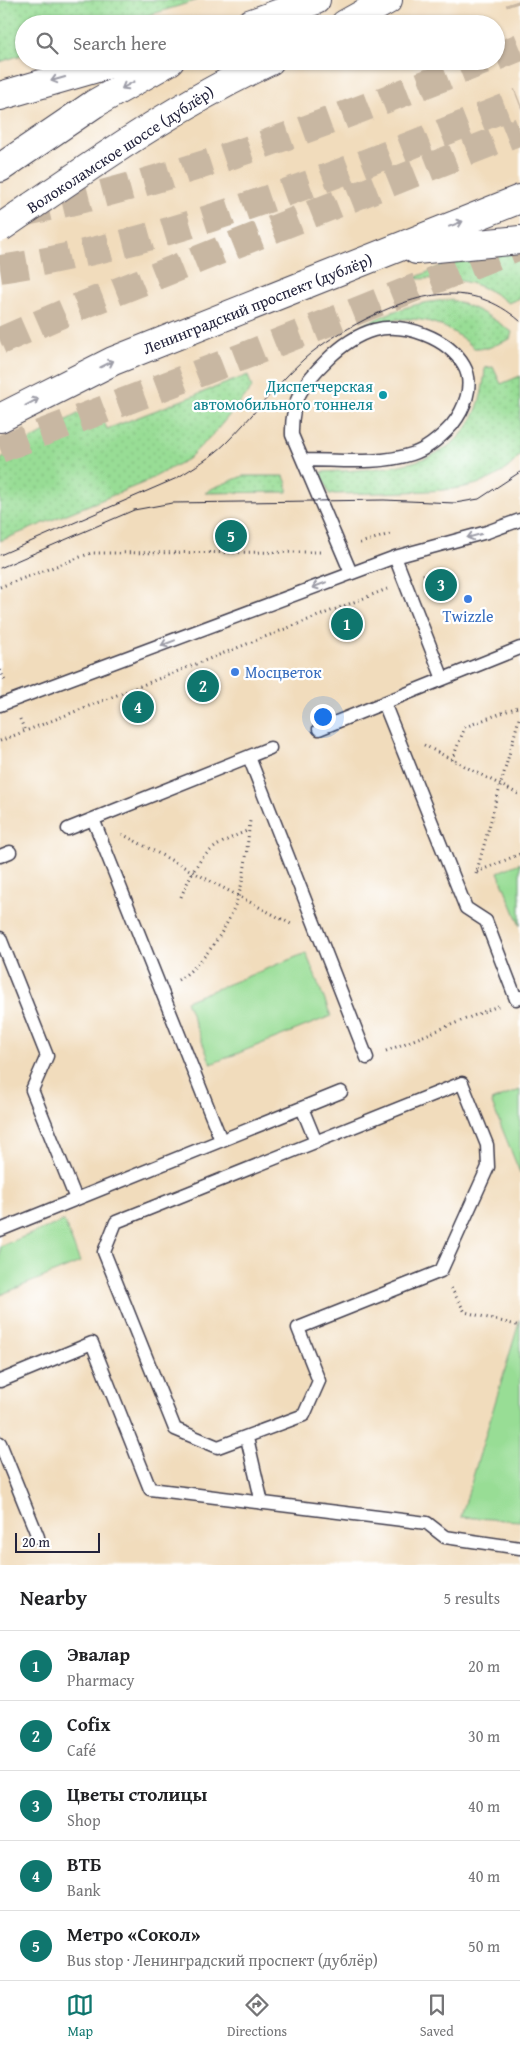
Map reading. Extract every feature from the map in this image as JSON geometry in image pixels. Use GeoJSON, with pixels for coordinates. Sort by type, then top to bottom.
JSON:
{"type":"FeatureCollection","features":[{"type":"Feature","properties":{"kind":"main road"},"geometry":{"type":"LineString","coordinates":[[274,15],[316,0]]}},
{"type":"Feature","properties":{"kind":"main road"},"geometry":{"type":"LineString","coordinates":[[361,15],[388,0]]}},
{"type":"Feature","properties":{"kind":"main road"},"geometry":{"type":"LineString","coordinates":[[0,96],[90,70]]}},
{"type":"Feature","properties":{"kind":"main road"},"geometry":{"type":"LineString","coordinates":[[0,168],[94,104],[154,70]]}},
{"type":"Feature","properties":{"kind":"main road","name":"Волоколамское шоссе (дублёр)"},"geometry":{"type":"LineString","coordinates":[[0,228],[179,108],[251,70]]}},
{"type":"Feature","properties":{"kind":"main road","name":"Ленинградский проспект (дублёр)"},"geometry":{"type":"LineString","coordinates":[[0,418],[113,361],[520,199]]}},
{"type":"Feature","properties":{"kind":"main road"},"geometry":{"type":"LineString","coordinates":[[378,254],[520,240]]}},
{"type":"Feature","properties":{"kind":"lane"},"geometry":{"type":"LineString","coordinates":[[303,460],[386,459],[413,454],[432,444],[459,416],[466,398],[468,380],[464,366],[435,339],[418,331],[396,328],[375,330],[355,338],[335,352],[312,374],[298,395],[292,414],[292,435],[351,573]]}},
{"type":"Feature","properties":{"kind":"lane"},"geometry":{"type":"LineString","coordinates":[[0,705],[395,557],[487,532],[520,520]]}},
{"type":"Feature","properties":{"kind":"lane"},"geometry":{"type":"LineString","coordinates":[[395,557],[443,679]]}},
{"type":"Feature","properties":{"kind":"lane"},"geometry":{"type":"LineString","coordinates":[[319,729],[520,648]]}},
{"type":"Feature","properties":{"kind":"lane"},"geometry":{"type":"LineString","coordinates":[[384,703],[466,908],[486,921],[518,998]]}},
{"type":"Feature","properties":{"kind":"lane"},"geometry":{"type":"LineString","coordinates":[[68,829],[270,748]]}},
{"type":"Feature","properties":{"kind":"lane"},"geometry":{"type":"LineString","coordinates":[[248,757],[367,1058]]}},
{"type":"Feature","properties":{"kind":"lane"},"geometry":{"type":"LineString","coordinates":[[93,818],[220,1140]]}},
{"type":"Feature","properties":{"kind":"lane"},"geometry":{"type":"LineString","coordinates":[[0,938],[47,1056],[32,1090],[76,1199]]}},
{"type":"Feature","properties":{"kind":"lane"},"geometry":{"type":"LineString","coordinates":[[462,1083],[487,1145],[488,1167],[441,1271],[298,1328],[319,1381],[304,1415],[247,1438],[218,1447],[175,1428],[104,1252],[116,1222],[462,1083]]}},
{"type":"Feature","properties":{"kind":"lane"},"geometry":{"type":"LineString","coordinates":[[0,1230],[341,1092]]}},
{"type":"Feature","properties":{"kind":"lane"},"geometry":{"type":"LineString","coordinates":[[302,1108],[316,1142]]}},
{"type":"Feature","properties":{"kind":"lane"},"geometry":{"type":"LineString","coordinates":[[0,1381],[92,1343],[150,1490],[428,1523],[445,1537],[520,1548]]}},
{"type":"Feature","properties":{"kind":"lane"},"geometry":{"type":"LineString","coordinates":[[247,1438],[262,1503]]}},
{"type":"Feature","properties":{"kind":"lane"},"geometry":{"type":"LineString","coordinates":[[0,1442],[38,1537]]}},
{"type":"Feature","properties":{"kind":"path"},"geometry":{"type":"LineString","coordinates":[[0,587],[91,553],[273,550],[306,553],[342,550],[391,534]]}},
{"type":"Feature","properties":{"kind":"path"},"geometry":{"type":"LineString","coordinates":[[0,741],[404,582]]}},
{"type":"Feature","properties":{"kind":"path"},"geometry":{"type":"LineString","coordinates":[[452,760],[464,727],[520,706]]}},
{"type":"Feature","properties":{"kind":"path"},"geometry":{"type":"LineString","coordinates":[[466,908],[520,715]]}},
{"type":"Feature","properties":{"kind":"path"},"geometry":{"type":"LineString","coordinates":[[394,730],[520,795]]}},
{"type":"Feature","properties":{"kind":"path"},"geometry":{"type":"LineString","coordinates":[[161,991],[184,976],[205,954],[227,922],[239,896],[257,778]]}},
{"type":"Feature","properties":{"kind":"path"},"geometry":{"type":"LineString","coordinates":[[93,818],[320,940]]}},
{"type":"Feature","properties":{"kind":"path"},"geometry":{"type":"LineString","coordinates":[[181,897],[192,871],[207,851],[249,830]]}},
{"type":"Feature","properties":{"kind":"path"},"geometry":{"type":"LineString","coordinates":[[476,872],[520,854]]}},
{"type":"Feature","properties":{"kind":"path"},"geometry":{"type":"LineString","coordinates":[[367,1058],[518,998]]}},
{"type":"Feature","properties":{"kind":"path"},"geometry":{"type":"LineString","coordinates":[[441,1271],[465,1312],[520,1326]]}},
{"type":"Feature","properties":{"kind":"green space"},"geometry":{"type":"Polygon","coordinates":[[[198,0],[149,15],[15,15],[15,57],[0,62],[0,1],[198,0]]]}},
{"type":"Feature","properties":{"kind":"green space"},"geometry":{"type":"Polygon","coordinates":[[[520,255],[520,298],[508,303],[485,289],[463,281],[412,279],[465,256],[520,255]]]}},
{"type":"Feature","properties":{"kind":"green space"},"geometry":{"type":"Polygon","coordinates":[[[452,300],[498,322],[512,332],[510,339],[488,348],[474,348],[446,328],[419,320],[390,320],[357,328],[403,308],[452,300]]]}},
{"type":"Feature","properties":{"kind":"green space"},"geometry":{"type":"Polygon","coordinates":[[[493,367],[501,384],[520,376],[520,455],[509,467],[496,476],[467,487],[435,491],[329,494],[321,472],[406,464],[430,456],[451,444],[468,426],[479,401],[485,368],[493,367]]]}},
{"type":"Feature","properties":{"kind":"green space"},"geometry":{"type":"Polygon","coordinates":[[[248,375],[252,388],[215,432],[188,459],[143,483],[0,541],[0,460],[23,444],[96,404],[107,429],[248,375]]]}},
{"type":"Feature","properties":{"kind":"green space"},"geometry":{"type":"Polygon","coordinates":[[[243,476],[284,476],[287,492],[205,493],[243,476]]]}},
{"type":"Feature","properties":{"kind":"green space"},"geometry":{"type":"Polygon","coordinates":[[[520,863],[520,926],[498,872],[520,863]]]}},
{"type":"Feature","properties":{"kind":"green space"},"geometry":{"type":"Polygon","coordinates":[[[306,953],[331,1016],[211,1064],[186,1001],[306,953]]]}},
{"type":"Feature","properties":{"kind":"green space"},"geometry":{"type":"Polygon","coordinates":[[[520,1090],[520,1173],[491,1101],[520,1090]]]}},
{"type":"Feature","properties":{"kind":"green space"},"geometry":{"type":"Polygon","coordinates":[[[64,1221],[80,1262],[0,1295],[0,1246],[64,1221]]]}},
{"type":"Feature","properties":{"kind":"green space"},"geometry":{"type":"Polygon","coordinates":[[[520,1319],[520,1521],[461,1517],[520,1319]]]}},
{"type":"Feature","properties":{"kind":"tunnel"},"geometry":{"type":"LineString","coordinates":[[505,53],[520,47]]}},
{"type":"Feature","properties":{"kind":"tunnel"},"geometry":{"type":"LineString","coordinates":[[21,213],[139,184],[198,166],[313,127],[461,70]]}},
{"type":"Feature","properties":{"kind":"tunnel"},"geometry":{"type":"LineString","coordinates":[[0,269],[67,257],[134,241],[199,222],[329,177],[520,102]]}},
{"type":"Feature","properties":{"kind":"tunnel"},"geometry":{"type":"LineString","coordinates":[[0,341],[71,310],[520,131]]}},
{"type":"Feature","properties":{"kind":"tunnel"},"geometry":{"type":"LineString","coordinates":[[0,449],[244,356],[520,246]]}},
{"type":"Feature","properties":{"kind":"tram line"},"geometry":{"type":"LineString","coordinates":[[0,555],[177,478],[196,466],[226,443],[304,359],[325,343],[364,320],[404,303],[444,294],[482,299],[501,308],[520,321]]}},
{"type":"Feature","properties":{"kind":"tram line"},"geometry":{"type":"LineString","coordinates":[[0,568],[134,510],[172,503],[384,500],[455,503],[479,499],[520,472]]}},
{"type":"Feature","properties":{"kind":"place","name":"Диспетчерская автомобильного тоннеля"},"geometry":{"type":"Point","coordinates":[383,395]}},
{"type":"Feature","properties":{"kind":"place","name":"Метро «Сокол»"},"geometry":{"type":"Point","coordinates":[231,536]}},
{"type":"Feature","properties":{"kind":"place","name":"Цветы столицы"},"geometry":{"type":"Point","coordinates":[441,585]}},
{"type":"Feature","properties":{"kind":"place","name":"Twizzle"},"geometry":{"type":"Point","coordinates":[468,599]}},
{"type":"Feature","properties":{"kind":"place","name":"Эвалар"},"geometry":{"type":"Point","coordinates":[347,624]}},
{"type":"Feature","properties":{"kind":"place","name":"Мосцветок"},"geometry":{"type":"Point","coordinates":[235,672]}},
{"type":"Feature","properties":{"kind":"place","name":"Cofix"},"geometry":{"type":"Point","coordinates":[203,686]}},
{"type":"Feature","properties":{"kind":"place","name":"ВТБ"},"geometry":{"type":"Point","coordinates":[138,707]}}]}
